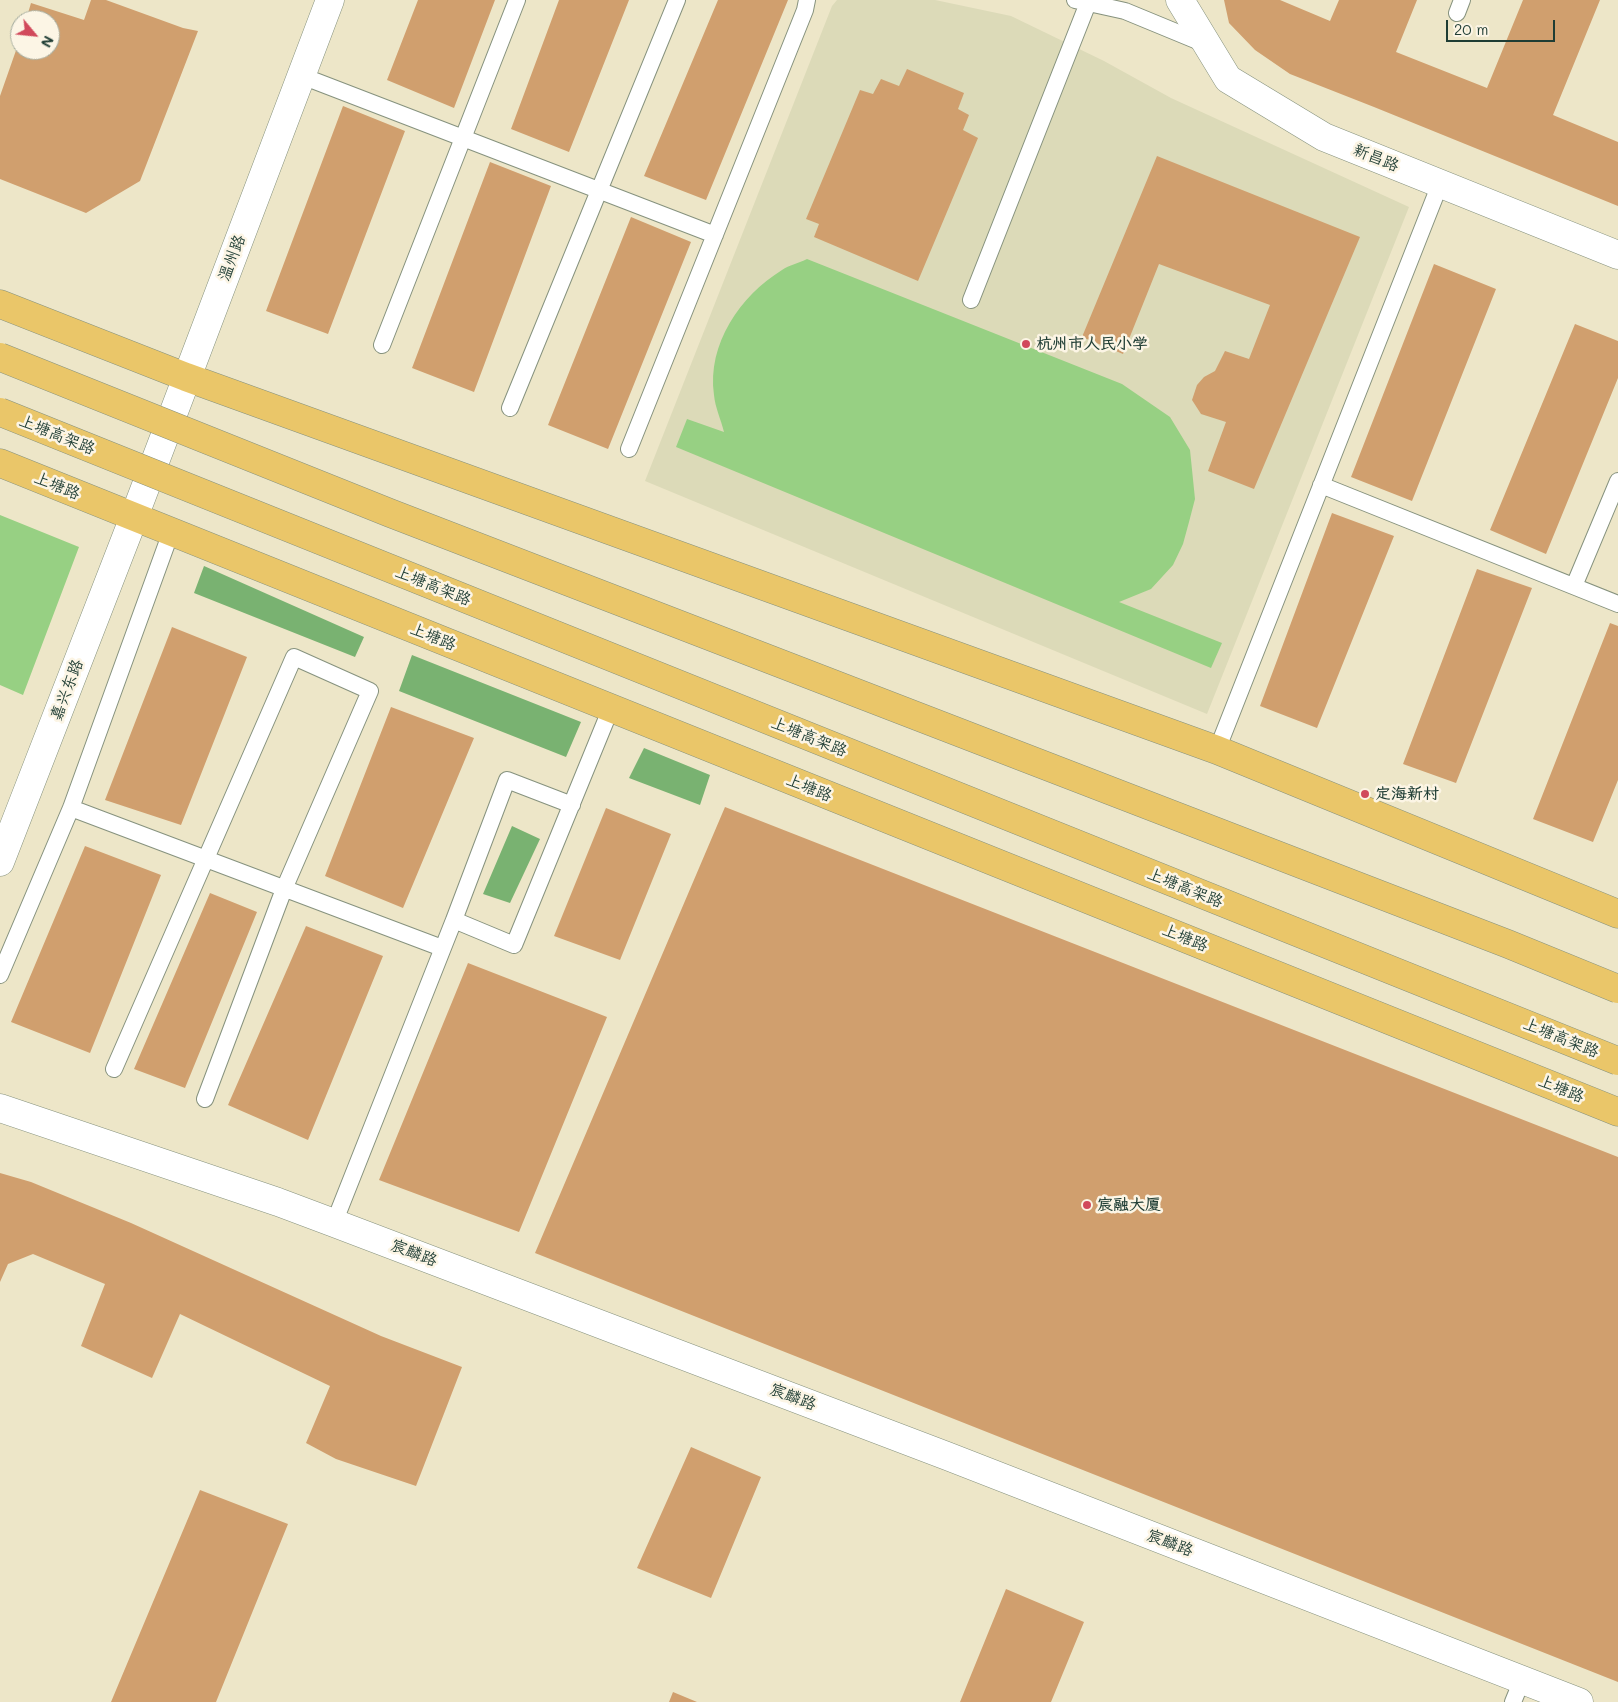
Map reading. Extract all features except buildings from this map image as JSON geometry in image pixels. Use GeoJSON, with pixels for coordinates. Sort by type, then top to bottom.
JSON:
{"type":"FeatureCollection","features":[{"type":"Feature","properties":{"kind":"main road"},"geometry":{"type":"LineString","coordinates":[[0,304],[186,377],[1217,750],[1618,914]]}},
{"type":"Feature","properties":{"kind":"main road"},"geometry":{"type":"LineString","coordinates":[[0,357],[390,513],[1618,988]]}},
{"type":"Feature","properties":{"kind":"main road","name":"上塘高架路"},"geometry":{"type":"LineString","coordinates":[[0,412],[1618,1061]]}},
{"type":"Feature","properties":{"kind":"main road","name":"上塘路"},"geometry":{"type":"LineString","coordinates":[[0,463],[1618,1112]]}},
{"type":"Feature","properties":{"kind":"street","name":"温州路"},"geometry":{"type":"LineString","coordinates":[[134,517],[330,0]]}},
{"type":"Feature","properties":{"kind":"street","name":"新昌路"},"geometry":{"type":"LineString","coordinates":[[1180,0],[1228,79],[1324,138],[1618,255]]}},
{"type":"Feature","properties":{"kind":"street","name":"嘉兴东路"},"geometry":{"type":"LineString","coordinates":[[0,862],[134,517]]}},
{"type":"Feature","properties":{"kind":"street","name":"宸麟路"},"geometry":{"type":"LineString","coordinates":[[0,1108],[278,1202],[947,1456],[1517,1691],[1579,1702]]}},
{"type":"Feature","properties":{"kind":"lane"},"geometry":{"type":"LineString","coordinates":[[382,345],[516,0]]}},
{"type":"Feature","properties":{"kind":"lane"},"geometry":{"type":"LineString","coordinates":[[510,408],[677,0]]}},
{"type":"Feature","properties":{"kind":"lane"},"geometry":{"type":"LineString","coordinates":[[629,449],[805,10],[807,0]]}},
{"type":"Feature","properties":{"kind":"lane"},"geometry":{"type":"LineString","coordinates":[[971,300],[1082,1],[1125,11],[1207,45]]}},
{"type":"Feature","properties":{"kind":"lane"},"geometry":{"type":"LineString","coordinates":[[302,76],[715,235]]}},
{"type":"Feature","properties":{"kind":"lane"},"geometry":{"type":"LineString","coordinates":[[1217,750],[1440,184]]}},
{"type":"Feature","properties":{"kind":"lane"},"geometry":{"type":"LineString","coordinates":[[1574,586],[1618,481]]}},
{"type":"Feature","properties":{"kind":"lane"},"geometry":{"type":"LineString","coordinates":[[1321,485],[1618,604]]}},
{"type":"Feature","properties":{"kind":"lane"},"geometry":{"type":"LineString","coordinates":[[0,975],[71,808],[171,532]]}},
{"type":"Feature","properties":{"kind":"lane"},"geometry":{"type":"LineString","coordinates":[[114,1069],[294,658],[370,691],[284,889],[205,1099]]}},
{"type":"Feature","properties":{"kind":"lane"},"geometry":{"type":"LineString","coordinates":[[454,920],[514,946],[611,708]]}},
{"type":"Feature","properties":{"kind":"lane"},"geometry":{"type":"LineString","coordinates":[[334,1223],[454,920],[507,780],[572,805]]}},
{"type":"Feature","properties":{"kind":"lane"},"geometry":{"type":"LineString","coordinates":[[71,808],[442,948]]}},
{"type":"Feature","properties":{"kind":"shaded area","name":"杭州市人民小学"},"geometry":{"type":"Polygon","coordinates":[[[837,0],[935,0],[1011,16],[1104,61],[1171,98],[1409,207],[1207,714],[645,481],[832,6],[837,0]]]}},
{"type":"Feature","properties":{"kind":"green space"},"geometry":{"type":"Polygon","coordinates":[[[807,259],[1122,384],[1170,417],[1190,450],[1195,499],[1183,544],[1173,565],[1151,589],[1119,602],[1222,643],[1211,668],[676,447],[687,419],[724,432],[715,400],[713,376],[721,340],[740,308],[753,293],[785,268],[807,259]]]}},
{"type":"Feature","properties":{"kind":"green space"},"geometry":{"type":"Polygon","coordinates":[[[0,515],[79,547],[23,695],[0,685],[0,515]]]}},
{"type":"Feature","properties":{"kind":"green space"},"geometry":{"type":"Polygon","coordinates":[[[204,566],[364,637],[355,657],[194,593],[204,566]]]}},
{"type":"Feature","properties":{"kind":"green space"},"geometry":{"type":"Polygon","coordinates":[[[412,655],[581,722],[566,757],[399,691],[412,655]]]}},
{"type":"Feature","properties":{"kind":"green space"},"geometry":{"type":"Polygon","coordinates":[[[644,748],[710,775],[700,805],[629,778],[644,748]]]}},
{"type":"Feature","properties":{"kind":"green space"},"geometry":{"type":"Polygon","coordinates":[[[512,826],[540,839],[510,903],[483,894],[512,826]]]}},
{"type":"Feature","properties":{"kind":"place","name":"杭州市人民小学"},"geometry":{"type":"Point","coordinates":[1026,344]}},
{"type":"Feature","properties":{"kind":"place","name":"定海新村"},"geometry":{"type":"Point","coordinates":[1365,794]}},
{"type":"Feature","properties":{"kind":"place","name":"宸融大厦"},"geometry":{"type":"Point","coordinates":[1087,1205]}}]}
